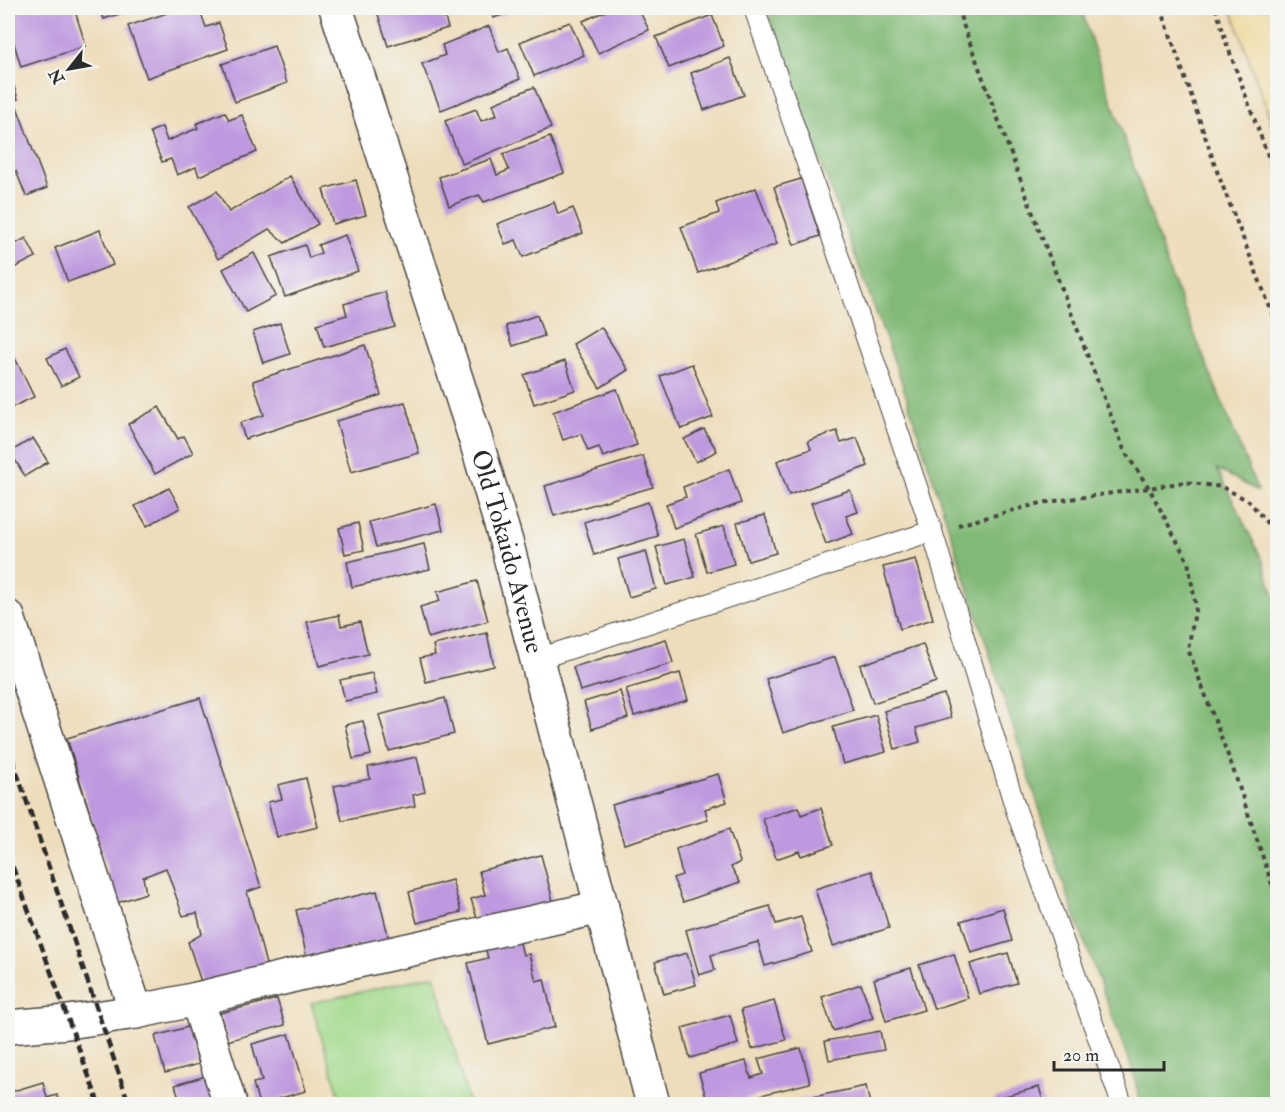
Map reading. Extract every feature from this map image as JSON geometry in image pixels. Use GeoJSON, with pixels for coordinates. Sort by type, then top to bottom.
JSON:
{"type":"FeatureCollection","features":[{"type":"Feature","properties":{"kind":"main road","name":"Old Tokaido Avenue"},"geometry":{"type":"LineString","coordinates":[[336,8],[474,434],[507,545],[653,1104]]}},
{"type":"Feature","properties":{"kind":"main road"},"geometry":{"type":"LineString","coordinates":[[8,617],[136,1012]]}},
{"type":"Feature","properties":{"kind":"main road"},"geometry":{"type":"LineString","coordinates":[[8,1027],[68,1022],[136,1012],[602,907]]}},
{"type":"Feature","properties":{"kind":"main road"},"geometry":{"type":"LineString","coordinates":[[197,999],[230,1104]]}},
{"type":"Feature","properties":{"kind":"lane"},"geometry":{"type":"LineString","coordinates":[[754,8],[932,531],[1017,810],[1122,1104]]}},
{"type":"Feature","properties":{"kind":"lane"},"geometry":{"type":"LineString","coordinates":[[538,659],[932,531]]}},
{"type":"Feature","properties":{"kind":"path"},"geometry":{"type":"LineString","coordinates":[[957,8],[1039,230],[1125,452],[1149,488],[1188,562],[1196,607],[1188,649],[1232,766],[1278,902]]}},
{"type":"Feature","properties":{"kind":"path"},"geometry":{"type":"LineString","coordinates":[[1161,8],[1218,174],[1278,328]]}},
{"type":"Feature","properties":{"kind":"path"},"geometry":{"type":"LineString","coordinates":[[1215,8],[1278,183]]}},
{"type":"Feature","properties":{"kind":"path"},"geometry":{"type":"LineString","coordinates":[[932,531],[1041,503],[1184,482],[1222,487],[1249,501],[1278,539]]}},
{"type":"Feature","properties":{"kind":"green space"},"geometry":{"type":"Polygon","coordinates":[[[766,8],[1081,8],[1172,279],[1258,491],[1217,469],[1263,561],[1277,605],[1277,1104],[1141,1104],[1133,1072],[1068,897],[901,380],[766,8]]]}},
{"type":"Feature","properties":{"kind":"green space"},"geometry":{"type":"Polygon","coordinates":[[[435,975],[469,1104],[342,1104],[311,1003],[435,975]]]}},
{"type":"Feature","properties":{"kind":"sand"},"geometry":{"type":"Polygon","coordinates":[[[1231,8],[1277,8],[1277,139],[1231,8]]]}},
{"type":"Feature","properties":{"kind":"building"},"geometry":{"type":"Polygon","coordinates":[[[8,8],[74,8],[86,46],[21,67],[8,23],[8,8]]]}},
{"type":"Feature","properties":{"kind":"building"},"geometry":{"type":"Polygon","coordinates":[[[100,8],[137,8],[104,19],[100,8]]]}},
{"type":"Feature","properties":{"kind":"building"},"geometry":{"type":"Polygon","coordinates":[[[182,8],[199,8],[206,27],[219,23],[228,49],[147,78],[128,26],[182,8]]]}},
{"type":"Feature","properties":{"kind":"building"},"geometry":{"type":"Polygon","coordinates":[[[376,8],[442,8],[448,28],[388,46],[376,8]]]}},
{"type":"Feature","properties":{"kind":"building"},"geometry":{"type":"Polygon","coordinates":[[[489,8],[519,8],[494,18],[489,8]]]}},
{"type":"Feature","properties":{"kind":"building"},"geometry":{"type":"Polygon","coordinates":[[[613,8],[638,8],[649,30],[598,53],[583,21],[613,8]]]}},
{"type":"Feature","properties":{"kind":"building"},"geometry":{"type":"Polygon","coordinates":[[[712,15],[724,46],[669,68],[656,37],[712,15]]]}},
{"type":"Feature","properties":{"kind":"building"},"geometry":{"type":"Polygon","coordinates":[[[570,22],[584,55],[534,76],[520,42],[570,22]]]}},
{"type":"Feature","properties":{"kind":"building"},"geometry":{"type":"Polygon","coordinates":[[[489,26],[499,52],[508,48],[520,79],[441,110],[422,64],[445,55],[442,45],[489,26]]]}},
{"type":"Feature","properties":{"kind":"building"},"geometry":{"type":"Polygon","coordinates":[[[274,46],[287,83],[235,102],[222,64],[274,46]]]}},
{"type":"Feature","properties":{"kind":"building"},"geometry":{"type":"Polygon","coordinates":[[[730,58],[744,95],[704,110],[691,73],[730,58]]]}},
{"type":"Feature","properties":{"kind":"building"},"geometry":{"type":"Polygon","coordinates":[[[8,74],[10,74],[18,99],[8,102],[8,74]]]}},
{"type":"Feature","properties":{"kind":"building"},"geometry":{"type":"Polygon","coordinates":[[[534,87],[551,128],[462,164],[445,121],[476,109],[481,121],[497,115],[493,104],[534,87]]]}},
{"type":"Feature","properties":{"kind":"building"},"geometry":{"type":"Polygon","coordinates":[[[17,107],[47,188],[26,196],[16,171],[8,174],[8,110],[17,107]]]}},
{"type":"Feature","properties":{"kind":"building"},"geometry":{"type":"Polygon","coordinates":[[[225,112],[229,120],[242,115],[257,152],[199,176],[196,167],[177,175],[171,159],[162,162],[150,132],[162,127],[167,141],[198,128],[196,124],[225,112]]]}},
{"type":"Feature","properties":{"kind":"building"},"geometry":{"type":"Polygon","coordinates":[[[550,137],[564,173],[484,202],[479,195],[449,206],[439,177],[491,159],[497,175],[509,170],[503,154],[550,137]]]}},
{"type":"Feature","properties":{"kind":"building"},"geometry":{"type":"Polygon","coordinates":[[[290,176],[318,224],[285,243],[269,229],[218,259],[189,207],[217,191],[229,212],[290,176]]]}},
{"type":"Feature","properties":{"kind":"building"},"geometry":{"type":"Polygon","coordinates":[[[801,179],[820,236],[794,245],[774,187],[801,179]]]}},
{"type":"Feature","properties":{"kind":"building"},"geometry":{"type":"Polygon","coordinates":[[[356,180],[366,215],[333,224],[323,189],[356,180]]]}},
{"type":"Feature","properties":{"kind":"building"},"geometry":{"type":"Polygon","coordinates":[[[756,188],[777,244],[698,273],[681,227],[719,213],[716,203],[756,188]]]}},
{"type":"Feature","properties":{"kind":"building"},"geometry":{"type":"Polygon","coordinates":[[[554,202],[558,214],[573,208],[583,233],[523,257],[516,240],[505,244],[497,224],[554,202]]]}},
{"type":"Feature","properties":{"kind":"building"},"geometry":{"type":"Polygon","coordinates":[[[100,230],[113,265],[68,282],[55,248],[100,230]]]}},
{"type":"Feature","properties":{"kind":"building"},"geometry":{"type":"Polygon","coordinates":[[[345,235],[358,271],[285,297],[271,257],[305,245],[309,258],[321,253],[318,245],[345,235]]]}},
{"type":"Feature","properties":{"kind":"building"},"geometry":{"type":"Polygon","coordinates":[[[26,238],[36,257],[8,271],[8,248],[26,238]]]}},
{"type":"Feature","properties":{"kind":"building"},"geometry":{"type":"Polygon","coordinates":[[[254,253],[276,296],[246,312],[223,269],[254,253]]]}},
{"type":"Feature","properties":{"kind":"building"},"geometry":{"type":"Polygon","coordinates":[[[385,292],[395,327],[324,347],[317,324],[347,315],[344,304],[385,292]]]}},
{"type":"Feature","properties":{"kind":"building"},"geometry":{"type":"Polygon","coordinates":[[[537,315],[544,336],[513,346],[506,326],[537,315]]]}},
{"type":"Feature","properties":{"kind":"building"},"geometry":{"type":"Polygon","coordinates":[[[280,323],[290,354],[263,363],[253,332],[280,323]]]}},
{"type":"Feature","properties":{"kind":"building"},"geometry":{"type":"Polygon","coordinates":[[[601,327],[628,370],[600,388],[573,344],[601,327]]]}},
{"type":"Feature","properties":{"kind":"building"},"geometry":{"type":"Polygon","coordinates":[[[365,345],[381,395],[245,439],[240,423],[264,415],[253,381],[365,345]]]}},
{"type":"Feature","properties":{"kind":"building"},"geometry":{"type":"Polygon","coordinates":[[[65,349],[79,377],[61,386],[47,358],[65,349]]]}},
{"type":"Feature","properties":{"kind":"building"},"geometry":{"type":"Polygon","coordinates":[[[14,356],[34,397],[8,409],[8,359],[14,356]]]}},
{"type":"Feature","properties":{"kind":"building"},"geometry":{"type":"Polygon","coordinates":[[[565,361],[575,390],[534,404],[524,375],[565,361]]]}},
{"type":"Feature","properties":{"kind":"building"},"geometry":{"type":"Polygon","coordinates":[[[692,364],[713,417],[681,429],[660,376],[692,364]]]}},
{"type":"Feature","properties":{"kind":"building"},"geometry":{"type":"Polygon","coordinates":[[[617,389],[637,445],[603,457],[599,447],[588,451],[581,434],[563,440],[553,412],[617,389]]]}},
{"type":"Feature","properties":{"kind":"building"},"geometry":{"type":"Polygon","coordinates":[[[405,402],[419,453],[351,472],[336,421],[405,402]]]}},
{"type":"Feature","properties":{"kind":"building"},"geometry":{"type":"Polygon","coordinates":[[[159,407],[178,439],[184,436],[193,453],[155,474],[128,424],[159,407]]]}},
{"type":"Feature","properties":{"kind":"building"},"geometry":{"type":"Polygon","coordinates":[[[704,429],[717,451],[696,462],[684,439],[704,429]]]}},
{"type":"Feature","properties":{"kind":"building"},"geometry":{"type":"Polygon","coordinates":[[[837,431],[841,443],[857,438],[868,466],[789,495],[777,461],[811,449],[808,441],[837,431]]]}},
{"type":"Feature","properties":{"kind":"building"},"geometry":{"type":"Polygon","coordinates":[[[33,438],[48,462],[25,476],[10,452],[33,438]]]}},
{"type":"Feature","properties":{"kind":"building"},"geometry":{"type":"Polygon","coordinates":[[[643,456],[653,487],[554,516],[545,486],[643,456]]]}},
{"type":"Feature","properties":{"kind":"building"},"geometry":{"type":"Polygon","coordinates":[[[729,469],[741,503],[674,528],[666,504],[686,497],[683,487],[729,469]]]}},
{"type":"Feature","properties":{"kind":"building"},"geometry":{"type":"Polygon","coordinates":[[[169,488],[180,508],[147,526],[135,506],[169,488]]]}},
{"type":"Feature","properties":{"kind":"building"},"geometry":{"type":"Polygon","coordinates":[[[850,490],[858,512],[846,516],[853,534],[826,544],[811,503],[850,490]]]}},
{"type":"Feature","properties":{"kind":"building"},"geometry":{"type":"Polygon","coordinates":[[[648,502],[658,536],[594,555],[584,522],[648,502]]]}},
{"type":"Feature","properties":{"kind":"building"},"geometry":{"type":"Polygon","coordinates":[[[436,504],[443,530],[376,547],[369,522],[436,504]]]}},
{"type":"Feature","properties":{"kind":"building"},"geometry":{"type":"Polygon","coordinates":[[[765,515],[776,553],[748,561],[737,523],[765,515]]]}},
{"type":"Feature","properties":{"kind":"building"},"geometry":{"type":"Polygon","coordinates":[[[358,523],[364,550],[345,554],[339,528],[358,523]]]}},
{"type":"Feature","properties":{"kind":"building"},"geometry":{"type":"Polygon","coordinates":[[[724,526],[734,564],[707,572],[696,534],[724,526]]]}},
{"type":"Feature","properties":{"kind":"building"},"geometry":{"type":"Polygon","coordinates":[[[684,539],[695,577],[667,585],[656,547],[684,539]]]}},
{"type":"Feature","properties":{"kind":"building"},"geometry":{"type":"Polygon","coordinates":[[[424,544],[430,569],[352,587],[347,562],[424,544]]]}},
{"type":"Feature","properties":{"kind":"building"},"geometry":{"type":"Polygon","coordinates":[[[646,551],[656,589],[629,597],[618,559],[646,551]]]}},
{"type":"Feature","properties":{"kind":"building"},"geometry":{"type":"Polygon","coordinates":[[[916,559],[933,619],[900,629],[883,567],[916,559]]]}},
{"type":"Feature","properties":{"kind":"building"},"geometry":{"type":"Polygon","coordinates":[[[477,581],[488,621],[428,638],[420,607],[440,601],[437,592],[477,581]]]}},
{"type":"Feature","properties":{"kind":"building"},"geometry":{"type":"Polygon","coordinates":[[[339,615],[341,626],[360,622],[368,654],[319,666],[307,622],[339,615]]]}},
{"type":"Feature","properties":{"kind":"building"},"geometry":{"type":"Polygon","coordinates":[[[487,633],[494,666],[426,682],[420,658],[435,655],[433,645],[487,633]]]}},
{"type":"Feature","properties":{"kind":"building"},"geometry":{"type":"Polygon","coordinates":[[[666,639],[673,663],[580,691],[573,667],[666,639]]]}},
{"type":"Feature","properties":{"kind":"building"},"geometry":{"type":"Polygon","coordinates":[[[923,644],[936,682],[873,703],[860,665],[923,644]]]}},
{"type":"Feature","properties":{"kind":"building"},"geometry":{"type":"Polygon","coordinates":[[[835,657],[853,710],[783,733],[766,679],[835,657]]]}},
{"type":"Feature","properties":{"kind":"building"},"geometry":{"type":"Polygon","coordinates":[[[372,673],[377,694],[345,701],[340,680],[372,673]]]}},
{"type":"Feature","properties":{"kind":"building"},"geometry":{"type":"Polygon","coordinates":[[[680,673],[688,700],[634,716],[626,689],[680,673]]]}},
{"type":"Feature","properties":{"kind":"building"},"geometry":{"type":"Polygon","coordinates":[[[620,691],[628,718],[592,729],[584,702],[620,691]]]}},
{"type":"Feature","properties":{"kind":"building"},"geometry":{"type":"Polygon","coordinates":[[[944,694],[951,718],[916,728],[920,742],[895,749],[884,711],[944,694]]]}},
{"type":"Feature","properties":{"kind":"building"},"geometry":{"type":"Polygon","coordinates":[[[200,698],[261,887],[247,892],[267,968],[202,985],[188,942],[202,934],[197,913],[183,916],[166,868],[143,877],[146,893],[117,903],[67,738],[200,698]]]}},
{"type":"Feature","properties":{"kind":"building"},"geometry":{"type":"Polygon","coordinates":[[[445,698],[454,734],[389,751],[379,715],[445,698]]]}},
{"type":"Feature","properties":{"kind":"building"},"geometry":{"type":"Polygon","coordinates":[[[876,715],[886,752],[843,764],[833,727],[876,715]]]}},
{"type":"Feature","properties":{"kind":"building"},"geometry":{"type":"Polygon","coordinates":[[[363,721],[371,755],[353,759],[345,725],[363,721]]]}},
{"type":"Feature","properties":{"kind":"building"},"geometry":{"type":"Polygon","coordinates":[[[417,757],[425,792],[413,795],[415,806],[342,821],[334,786],[370,779],[368,767],[417,757]]]}},
{"type":"Feature","properties":{"kind":"building"},"geometry":{"type":"Polygon","coordinates":[[[718,774],[727,802],[705,809],[708,820],[624,844],[612,805],[718,774]]]}},
{"type":"Feature","properties":{"kind":"building"},"geometry":{"type":"Polygon","coordinates":[[[306,778],[318,827],[277,837],[268,802],[282,799],[278,785],[306,778]]]}},
{"type":"Feature","properties":{"kind":"building"},"geometry":{"type":"Polygon","coordinates":[[[799,807],[801,815],[821,808],[833,845],[801,856],[799,851],[776,859],[763,819],[799,807]]]}},
{"type":"Feature","properties":{"kind":"building"},"geometry":{"type":"Polygon","coordinates":[[[729,829],[740,862],[731,867],[740,882],[683,902],[673,878],[682,875],[676,849],[729,829]]]}},
{"type":"Feature","properties":{"kind":"building"},"geometry":{"type":"Polygon","coordinates":[[[541,855],[553,901],[478,921],[471,899],[485,895],[479,871],[541,855]]]}},
{"type":"Feature","properties":{"kind":"building"},"geometry":{"type":"Polygon","coordinates":[[[872,871],[889,928],[833,946],[815,889],[872,871]]]}},
{"type":"Feature","properties":{"kind":"building"},"geometry":{"type":"Polygon","coordinates":[[[452,880],[461,912],[417,923],[409,892],[452,880]]]}},
{"type":"Feature","properties":{"kind":"building"},"geometry":{"type":"Polygon","coordinates":[[[377,891],[389,939],[307,958],[296,910],[377,891]]]}},
{"type":"Feature","properties":{"kind":"building"},"geometry":{"type":"Polygon","coordinates":[[[770,906],[776,924],[801,917],[812,952],[765,966],[758,942],[711,955],[715,970],[699,975],[686,930],[770,906]]]}},
{"type":"Feature","properties":{"kind":"building"},"geometry":{"type":"Polygon","coordinates":[[[1003,908],[1012,941],[971,953],[961,921],[1003,908]]]}},
{"type":"Feature","properties":{"kind":"building"},"geometry":{"type":"Polygon","coordinates":[[[519,939],[523,955],[529,954],[536,981],[544,979],[555,1027],[488,1044],[468,963],[488,958],[485,947],[519,939]]]}},
{"type":"Feature","properties":{"kind":"building"},"geometry":{"type":"Polygon","coordinates":[[[687,953],[696,985],[664,994],[655,962],[687,953]]]}},
{"type":"Feature","properties":{"kind":"building"},"geometry":{"type":"Polygon","coordinates":[[[1008,953],[1017,983],[979,994],[970,964],[1008,953]]]}},
{"type":"Feature","properties":{"kind":"building"},"geometry":{"type":"Polygon","coordinates":[[[954,954],[968,998],[934,1009],[919,965],[954,954]]]}},
{"type":"Feature","properties":{"kind":"building"},"geometry":{"type":"Polygon","coordinates":[[[911,968],[924,1010],[886,1021],[874,979],[911,968]]]}},
{"type":"Feature","properties":{"kind":"building"},"geometry":{"type":"Polygon","coordinates":[[[861,984],[873,1018],[833,1031],[822,997],[861,984]]]}},
{"type":"Feature","properties":{"kind":"building"},"geometry":{"type":"Polygon","coordinates":[[[277,999],[285,1025],[227,1041],[220,1013],[277,999]]]}},
{"type":"Feature","properties":{"kind":"building"},"geometry":{"type":"Polygon","coordinates":[[[774,1001],[786,1040],[752,1049],[741,1010],[774,1001]]]}},
{"type":"Feature","properties":{"kind":"building"},"geometry":{"type":"Polygon","coordinates":[[[730,1015],[738,1044],[690,1058],[682,1028],[730,1015]]]}},
{"type":"Feature","properties":{"kind":"building"},"geometry":{"type":"Polygon","coordinates":[[[188,1027],[199,1064],[165,1073],[155,1036],[188,1027]]]}},
{"type":"Feature","properties":{"kind":"building"},"geometry":{"type":"Polygon","coordinates":[[[880,1031],[884,1050],[829,1060],[825,1041],[880,1031]]]}},
{"type":"Feature","properties":{"kind":"building"},"geometry":{"type":"Polygon","coordinates":[[[289,1034],[306,1091],[259,1104],[253,1083],[262,1081],[252,1044],[289,1034]]]}},
{"type":"Feature","properties":{"kind":"building"},"geometry":{"type":"Polygon","coordinates":[[[801,1048],[810,1083],[725,1104],[708,1104],[699,1073],[746,1061],[751,1078],[763,1074],[758,1059],[801,1048]]]}},
{"type":"Feature","properties":{"kind":"building"},"geometry":{"type":"Polygon","coordinates":[[[206,1076],[214,1103],[181,1104],[175,1085],[206,1076]]]}},
{"type":"Feature","properties":{"kind":"building"},"geometry":{"type":"Polygon","coordinates":[[[43,1082],[47,1098],[57,1095],[59,1104],[13,1104],[10,1092],[43,1082]]]}},
{"type":"Feature","properties":{"kind":"building"},"geometry":{"type":"Polygon","coordinates":[[[866,1086],[870,1104],[784,1104],[784,1103],[866,1086]]]}},
{"type":"Feature","properties":{"kind":"building"},"geometry":{"type":"Polygon","coordinates":[[[1039,1087],[1044,1104],[996,1104],[994,1099],[1039,1087]]]}},
{"type":"Feature","properties":{"kind":"railway"},"geometry":{"type":"LineString","coordinates":[[8,746],[129,1104]]}},
{"type":"Feature","properties":{"kind":"railway"},"geometry":{"type":"LineString","coordinates":[[8,854],[99,1104]]}}]}
